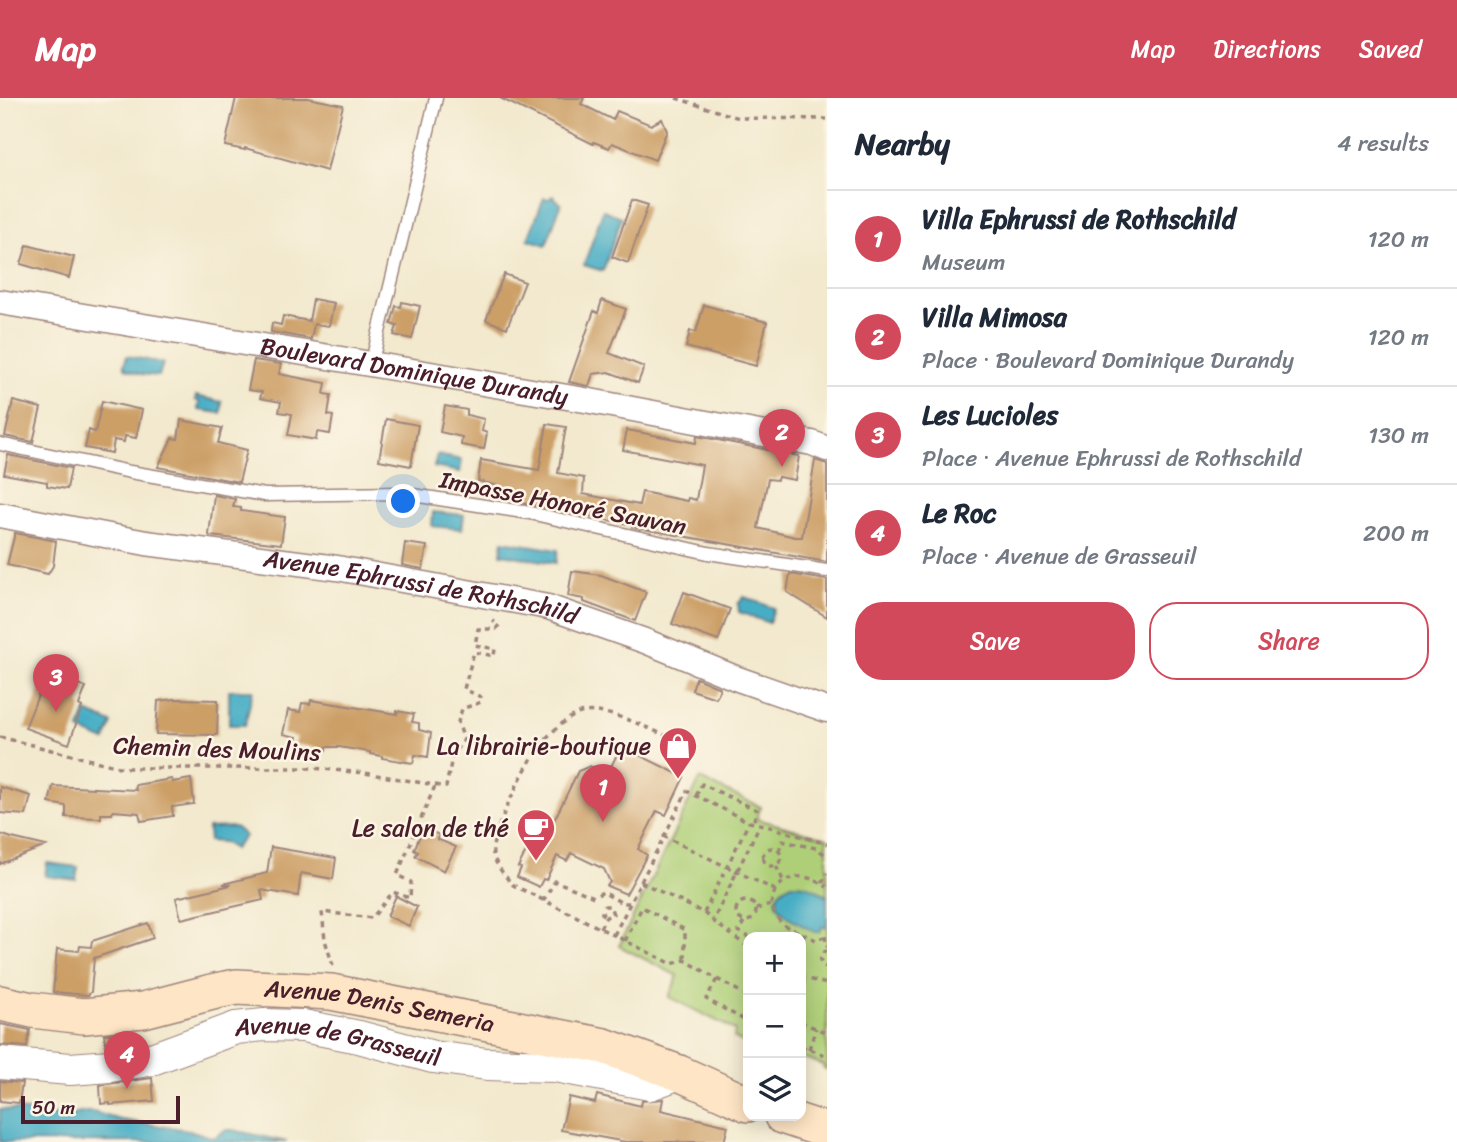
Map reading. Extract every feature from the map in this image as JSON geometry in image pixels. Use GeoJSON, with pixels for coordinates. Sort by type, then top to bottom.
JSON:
{"type":"FeatureCollection","features":[{"type":"Feature","properties":{"kind":"main road","name":"Avenue Denis Semeria"},"geometry":{"type":"LineString","coordinates":[[0,1003],[84,1016],[144,1010],[216,990],[237,987],[331,992],[604,1046],[678,1073],[743,1102]]}},
{"type":"Feature","properties":{"kind":"main road"},"geometry":{"type":"LineString","coordinates":[[797,1121],[827,1131]]}},
{"type":"Feature","properties":{"kind":"street","name":"Boulevard Dominique Durandy"},"geometry":{"type":"LineString","coordinates":[[0,302],[598,403],[812,443],[827,449]]}},
{"type":"Feature","properties":{"kind":"street","name":"Avenue Ephrussi de Rothschild"},"geometry":{"type":"LineString","coordinates":[[0,515],[146,543],[337,568],[548,607],[827,710]]}},
{"type":"Feature","properties":{"kind":"street","name":"Avenue de Grasseuil"},"geometry":{"type":"LineString","coordinates":[[0,1063],[70,1069],[110,1066],[149,1060],[236,1028],[290,1026],[359,1037],[433,1057],[555,1066],[650,1084],[678,1073]]}},
{"type":"Feature","properties":{"kind":"lane"},"geometry":{"type":"LineString","coordinates":[[371,365],[436,98]]}},
{"type":"Feature","properties":{"kind":"lane","name":"Impasse Honoré Sauvan"},"geometry":{"type":"LineString","coordinates":[[0,444],[130,472],[265,495],[400,493],[530,513],[708,553],[827,571]]}},
{"type":"Feature","properties":{"kind":"path"},"geometry":{"type":"LineString","coordinates":[[676,98],[739,118],[827,118]]}},
{"type":"Feature","properties":{"kind":"path"},"geometry":{"type":"LineString","coordinates":[[334,970],[324,940],[322,912],[372,918],[393,892],[410,898],[411,882],[397,875],[435,786],[446,787],[453,753],[464,740],[458,722],[462,709],[481,702],[481,697],[464,689],[474,652],[494,656],[495,649],[475,645],[478,629],[496,629],[499,625],[481,615],[487,594]]}},
{"type":"Feature","properties":{"kind":"path"},"geometry":{"type":"LineString","coordinates":[[686,745],[613,714],[581,713],[559,727],[542,743],[504,810],[492,852],[499,869],[513,885],[543,902],[672,964],[685,960],[746,995]]}},
{"type":"Feature","properties":{"kind":"path","name":"Chemin des Moulins"},"geometry":{"type":"LineString","coordinates":[[0,737],[123,768],[312,768],[365,773],[435,786]]}},
{"type":"Feature","properties":{"kind":"path"},"geometry":{"type":"LineString","coordinates":[[696,796],[702,784],[757,810],[704,913]]}},
{"type":"Feature","properties":{"kind":"path"},"geometry":{"type":"LineString","coordinates":[[614,936],[687,791],[751,822],[827,844]]}},
{"type":"Feature","properties":{"kind":"path"},"geometry":{"type":"LineString","coordinates":[[713,921],[760,824]]}},
{"type":"Feature","properties":{"kind":"path"},"geometry":{"type":"LineString","coordinates":[[663,836],[775,890]]}},
{"type":"Feature","properties":{"kind":"path"},"geometry":{"type":"LineString","coordinates":[[776,866],[781,859],[779,851],[782,841],[816,848],[827,856]]}},
{"type":"Feature","properties":{"kind":"path"},"geometry":{"type":"LineString","coordinates":[[776,866],[767,865],[763,857],[765,851],[770,848],[779,851]]}},
{"type":"Feature","properties":{"kind":"path"},"geometry":{"type":"LineString","coordinates":[[776,866],[783,880]]}},
{"type":"Feature","properties":{"kind":"path"},"geometry":{"type":"LineString","coordinates":[[822,883],[827,873]]}},
{"type":"Feature","properties":{"kind":"path"},"geometry":{"type":"LineString","coordinates":[[793,932],[781,924],[771,905],[775,890],[783,880],[806,877],[827,887]]}},
{"type":"Feature","properties":{"kind":"path"},"geometry":{"type":"LineString","coordinates":[[543,902],[555,881],[594,897],[603,892],[622,903],[630,903]]}},
{"type":"Feature","properties":{"kind":"path"},"geometry":{"type":"LineString","coordinates":[[641,882],[704,913],[743,943]]}},
{"type":"Feature","properties":{"kind":"path"},"geometry":{"type":"LineString","coordinates":[[600,929],[606,917],[613,914],[610,907],[614,899]]}},
{"type":"Feature","properties":{"kind":"path"},"geometry":{"type":"LineString","coordinates":[[743,934],[738,931],[744,922],[754,918],[756,909],[752,903],[746,901],[737,905],[736,915],[744,922]]}},
{"type":"Feature","properties":{"kind":"path"},"geometry":{"type":"LineString","coordinates":[[756,909],[771,905]]}},
{"type":"Feature","properties":{"kind":"path"},"geometry":{"type":"LineString","coordinates":[[606,917],[602,910],[605,906],[610,907]]}},
{"type":"Feature","properties":{"kind":"path"},"geometry":{"type":"LineString","coordinates":[[625,941],[642,907],[685,930],[685,960]]}},
{"type":"Feature","properties":{"kind":"path"},"geometry":{"type":"LineString","coordinates":[[806,937],[816,940],[826,936],[827,949],[820,960],[827,968]]}},
{"type":"Feature","properties":{"kind":"path"},"geometry":{"type":"LineString","coordinates":[[806,978],[827,984]]}},
{"type":"Feature","properties":{"kind":"path"},"geometry":{"type":"LineString","coordinates":[[717,979],[706,999],[743,1019]]}},
{"type":"Feature","properties":{"kind":"path"},"geometry":{"type":"LineString","coordinates":[[806,1023],[827,1034]]}},
{"type":"Feature","properties":{"kind":"path"},"geometry":{"type":"LineString","coordinates":[[809,1049],[816,1028]]}},
{"type":"Feature","properties":{"kind":"path"},"geometry":{"type":"LineString","coordinates":[[806,1048],[827,1056]]}},
{"type":"Feature","properties":{"kind":"green space"},"geometry":{"type":"Polygon","coordinates":[[[700,779],[761,807],[756,819],[827,838],[827,1070],[823,1068],[824,1065],[806,1059],[806,932],[743,932],[743,1042],[734,1038],[735,1030],[669,997],[678,976],[619,946],[700,779]]]}},
{"type":"Feature","properties":{"kind":"water"},"geometry":{"type":"Polygon","coordinates":[[[553,196],[561,204],[546,245],[528,239],[544,198],[553,196]]]}},
{"type":"Feature","properties":{"kind":"water"},"geometry":{"type":"Polygon","coordinates":[[[603,210],[622,217],[603,271],[584,265],[603,210]]]}},
{"type":"Feature","properties":{"kind":"water"},"geometry":{"type":"Polygon","coordinates":[[[127,356],[163,363],[159,376],[126,369],[124,365],[127,356]]]}},
{"type":"Feature","properties":{"kind":"water"},"geometry":{"type":"Polygon","coordinates":[[[196,396],[222,402],[221,413],[198,410],[199,401],[195,400],[196,396]]]}},
{"type":"Feature","properties":{"kind":"water"},"geometry":{"type":"Polygon","coordinates":[[[437,455],[462,460],[460,472],[434,467],[437,455]]]}},
{"type":"Feature","properties":{"kind":"water"},"geometry":{"type":"Polygon","coordinates":[[[433,512],[464,515],[462,529],[432,526],[433,512]]]}},
{"type":"Feature","properties":{"kind":"water"},"geometry":{"type":"Polygon","coordinates":[[[503,541],[558,550],[556,563],[501,554],[503,541]]]}},
{"type":"Feature","properties":{"kind":"water"},"geometry":{"type":"Polygon","coordinates":[[[744,597],[774,608],[769,623],[739,612],[738,604],[744,597]]]}},
{"type":"Feature","properties":{"kind":"water"},"geometry":{"type":"Polygon","coordinates":[[[229,690],[253,690],[245,725],[229,725],[229,690]]]}},
{"type":"Feature","properties":{"kind":"water"},"geometry":{"type":"Polygon","coordinates":[[[86,712],[112,723],[105,741],[79,730],[86,712]]]}},
{"type":"Feature","properties":{"kind":"water"},"geometry":{"type":"Polygon","coordinates":[[[235,827],[245,836],[234,849],[223,842],[209,841],[208,828],[235,827]]]}},
{"type":"Feature","properties":{"kind":"water"},"geometry":{"type":"Polygon","coordinates":[[[47,863],[78,867],[76,880],[45,876],[47,863]]]}},
{"type":"Feature","properties":{"kind":"water"},"geometry":{"type":"Polygon","coordinates":[[[792,884],[806,885],[827,895],[827,928],[823,926],[819,932],[815,932],[782,911],[777,898],[781,891],[792,884]]]}},
{"type":"Feature","properties":{"kind":"water"},"geometry":{"type":"Polygon","coordinates":[[[0,1109],[66,1117],[93,1112],[121,1120],[189,1130],[214,1138],[225,1130],[233,1130],[287,1142],[0,1142],[0,1109]]]}},
{"type":"Feature","properties":{"kind":"building"},"geometry":{"type":"Polygon","coordinates":[[[236,98],[308,98],[343,105],[327,171],[245,148],[225,146],[236,98]]]}},
{"type":"Feature","properties":{"kind":"building"},"geometry":{"type":"Polygon","coordinates":[[[500,98],[584,98],[581,104],[613,120],[617,111],[651,125],[662,119],[667,131],[655,160],[612,143],[609,148],[594,142],[593,144],[500,98]]]}},
{"type":"Feature","properties":{"kind":"building"},"geometry":{"type":"Polygon","coordinates":[[[632,200],[648,205],[628,263],[612,257],[632,200]]]}},
{"type":"Feature","properties":{"kind":"building"},"geometry":{"type":"Polygon","coordinates":[[[27,245],[74,257],[69,278],[21,264],[27,245]]]}},
{"type":"Feature","properties":{"kind":"building"},"geometry":{"type":"Polygon","coordinates":[[[504,274],[525,282],[507,328],[486,320],[504,274]]]}},
{"type":"Feature","properties":{"kind":"building"},"geometry":{"type":"Polygon","coordinates":[[[313,299],[334,303],[329,326],[314,324],[311,339],[271,332],[272,323],[281,325],[283,316],[309,321],[313,299]]]}},
{"type":"Feature","properties":{"kind":"building"},"geometry":{"type":"Polygon","coordinates":[[[602,300],[626,309],[609,353],[644,367],[638,383],[609,372],[593,374],[589,386],[569,382],[594,311],[598,313],[602,300]]]}},
{"type":"Feature","properties":{"kind":"building"},"geometry":{"type":"Polygon","coordinates":[[[402,302],[420,306],[412,339],[394,335],[397,326],[391,324],[396,306],[401,307],[402,302]]]}},
{"type":"Feature","properties":{"kind":"building"},"geometry":{"type":"Polygon","coordinates":[[[704,305],[767,322],[756,366],[686,347],[690,331],[696,332],[704,305]]]}},
{"type":"Feature","properties":{"kind":"building"},"geometry":{"type":"Polygon","coordinates":[[[254,360],[281,364],[279,374],[326,383],[324,394],[331,395],[328,415],[333,416],[330,434],[317,432],[316,440],[288,435],[292,414],[279,412],[281,402],[260,398],[262,392],[248,390],[254,360]]]}},
{"type":"Feature","properties":{"kind":"building"},"geometry":{"type":"Polygon","coordinates":[[[13,401],[41,408],[33,442],[5,436],[13,401]]]}},
{"type":"Feature","properties":{"kind":"building"},"geometry":{"type":"Polygon","coordinates":[[[102,401],[142,410],[136,438],[125,436],[124,442],[114,440],[112,453],[85,448],[89,430],[95,432],[102,401]]]}},
{"type":"Feature","properties":{"kind":"building"},"geometry":{"type":"Polygon","coordinates":[[[445,406],[467,410],[467,415],[484,419],[482,431],[487,433],[484,449],[461,445],[462,437],[440,432],[445,406]]]}},
{"type":"Feature","properties":{"kind":"building"},"geometry":{"type":"Polygon","coordinates":[[[386,419],[418,425],[411,466],[379,460],[386,419]]]}},
{"type":"Feature","properties":{"kind":"building"},"geometry":{"type":"Polygon","coordinates":[[[181,420],[222,428],[218,443],[247,450],[239,482],[158,467],[172,438],[178,439],[181,420]]]}},
{"type":"Feature","properties":{"kind":"building"},"geometry":{"type":"Polygon","coordinates":[[[547,424],[566,427],[558,473],[584,478],[583,494],[639,505],[642,492],[687,501],[688,498],[696,500],[702,465],[623,450],[627,430],[696,443],[697,436],[799,456],[795,480],[778,477],[777,480],[768,479],[758,528],[795,537],[802,537],[815,460],[827,464],[827,562],[632,527],[633,525],[517,502],[517,499],[495,494],[498,486],[478,481],[481,460],[539,470],[547,424]]]}},
{"type":"Feature","properties":{"kind":"building"},"geometry":{"type":"Polygon","coordinates":[[[8,455],[71,468],[67,489],[47,486],[47,482],[4,474],[8,455]]]}},
{"type":"Feature","properties":{"kind":"building"},"geometry":{"type":"Polygon","coordinates":[[[214,495],[235,499],[233,507],[241,508],[241,511],[285,517],[281,544],[210,536],[214,495]]]}},
{"type":"Feature","properties":{"kind":"building"},"geometry":{"type":"Polygon","coordinates":[[[15,533],[56,541],[53,566],[48,574],[7,565],[15,533]]]}},
{"type":"Feature","properties":{"kind":"building"},"geometry":{"type":"Polygon","coordinates":[[[405,543],[427,546],[423,569],[402,565],[405,543]]]}},
{"type":"Feature","properties":{"kind":"building"},"geometry":{"type":"Polygon","coordinates":[[[572,571],[601,575],[646,592],[635,621],[584,602],[584,599],[568,596],[572,571]]]}},
{"type":"Feature","properties":{"kind":"building"},"geometry":{"type":"Polygon","coordinates":[[[790,574],[827,580],[827,617],[787,592],[790,574]]]}},
{"type":"Feature","properties":{"kind":"building"},"geometry":{"type":"Polygon","coordinates":[[[684,592],[730,609],[718,641],[672,624],[684,592]]]}},
{"type":"Feature","properties":{"kind":"building"},"geometry":{"type":"Polygon","coordinates":[[[58,676],[86,687],[69,744],[25,728],[43,683],[54,687],[58,676]]]}},
{"type":"Feature","properties":{"kind":"building"},"geometry":{"type":"Polygon","coordinates":[[[696,678],[720,688],[716,698],[692,690],[696,678]]]}},
{"type":"Feature","properties":{"kind":"building"},"geometry":{"type":"Polygon","coordinates":[[[218,700],[217,735],[156,734],[158,701],[218,700]]]}},
{"type":"Feature","properties":{"kind":"building"},"geometry":{"type":"Polygon","coordinates":[[[311,700],[397,714],[397,711],[414,714],[412,722],[419,723],[419,730],[431,733],[428,757],[415,755],[413,763],[339,747],[326,747],[326,750],[295,744],[297,737],[283,734],[288,710],[300,712],[302,703],[310,704],[311,700]]]}},
{"type":"Feature","properties":{"kind":"building"},"geometry":{"type":"Polygon","coordinates":[[[621,746],[684,777],[666,815],[657,811],[638,849],[647,855],[626,894],[607,886],[610,882],[604,869],[571,853],[567,861],[557,856],[546,880],[543,879],[539,887],[517,877],[521,868],[518,867],[530,844],[537,845],[545,829],[549,831],[578,771],[590,766],[607,775],[621,746]]]}},
{"type":"Feature","properties":{"kind":"building"},"geometry":{"type":"Polygon","coordinates":[[[172,779],[172,782],[191,779],[194,804],[172,807],[173,816],[141,821],[139,813],[113,811],[112,814],[101,814],[101,818],[66,817],[66,806],[49,803],[53,786],[136,790],[135,785],[172,779]]]}},
{"type":"Feature","properties":{"kind":"building"},"geometry":{"type":"Polygon","coordinates":[[[0,787],[31,796],[26,815],[0,813],[0,787]]]}},
{"type":"Feature","properties":{"kind":"building"},"geometry":{"type":"Polygon","coordinates":[[[423,828],[439,835],[437,839],[456,847],[444,871],[415,856],[418,852],[414,850],[423,828]]]}},
{"type":"Feature","properties":{"kind":"building"},"geometry":{"type":"Polygon","coordinates":[[[0,834],[12,838],[46,846],[0,864],[0,834]]]}},
{"type":"Feature","properties":{"kind":"building"},"geometry":{"type":"Polygon","coordinates":[[[271,847],[336,858],[333,879],[301,873],[298,896],[261,890],[263,900],[181,919],[176,898],[267,873],[271,847]]]}},
{"type":"Feature","properties":{"kind":"building"},"geometry":{"type":"Polygon","coordinates":[[[396,896],[417,907],[409,926],[387,916],[396,896]]]}},
{"type":"Feature","properties":{"kind":"building"},"geometry":{"type":"Polygon","coordinates":[[[148,923],[153,938],[94,958],[91,992],[88,995],[53,992],[57,949],[79,951],[80,946],[91,947],[92,941],[148,923]]]}},
{"type":"Feature","properties":{"kind":"building"},"geometry":{"type":"Polygon","coordinates":[[[0,1024],[30,1030],[27,1047],[0,1045],[0,1024]]]}},
{"type":"Feature","properties":{"kind":"building"},"geometry":{"type":"Polygon","coordinates":[[[129,1032],[131,1044],[106,1048],[104,1034],[129,1032]]]}},
{"type":"Feature","properties":{"kind":"building"},"geometry":{"type":"Polygon","coordinates":[[[152,1078],[154,1101],[101,1104],[100,1085],[152,1078]]]}},
{"type":"Feature","properties":{"kind":"building"},"geometry":{"type":"Polygon","coordinates":[[[0,1081],[22,1083],[19,1103],[0,1101],[0,1081]]]}},
{"type":"Feature","properties":{"kind":"building"},"geometry":{"type":"Polygon","coordinates":[[[597,1095],[641,1106],[642,1101],[663,1099],[661,1110],[728,1126],[724,1142],[626,1142],[561,1130],[569,1097],[595,1103],[597,1095]]]}},
{"type":"Feature","properties":{"kind":"place","name":"Villa Mimosa"},"geometry":{"type":"Point","coordinates":[782,467]}},
{"type":"Feature","properties":{"kind":"place","name":"Les Lucioles"},"geometry":{"type":"Point","coordinates":[56,712]}},
{"type":"Feature","properties":{"kind":"place","name":"La librairie-boutique"},"geometry":{"type":"Point","coordinates":[678,780]}},
{"type":"Feature","properties":{"kind":"place","name":"Villa Ephrussi de Rothschild"},"geometry":{"type":"Point","coordinates":[603,822]}},
{"type":"Feature","properties":{"kind":"place","name":"Le salon de thé"},"geometry":{"type":"Point","coordinates":[536,862]}},
{"type":"Feature","properties":{"kind":"place","name":"Le Roc"},"geometry":{"type":"Point","coordinates":[127,1089]}}]}
